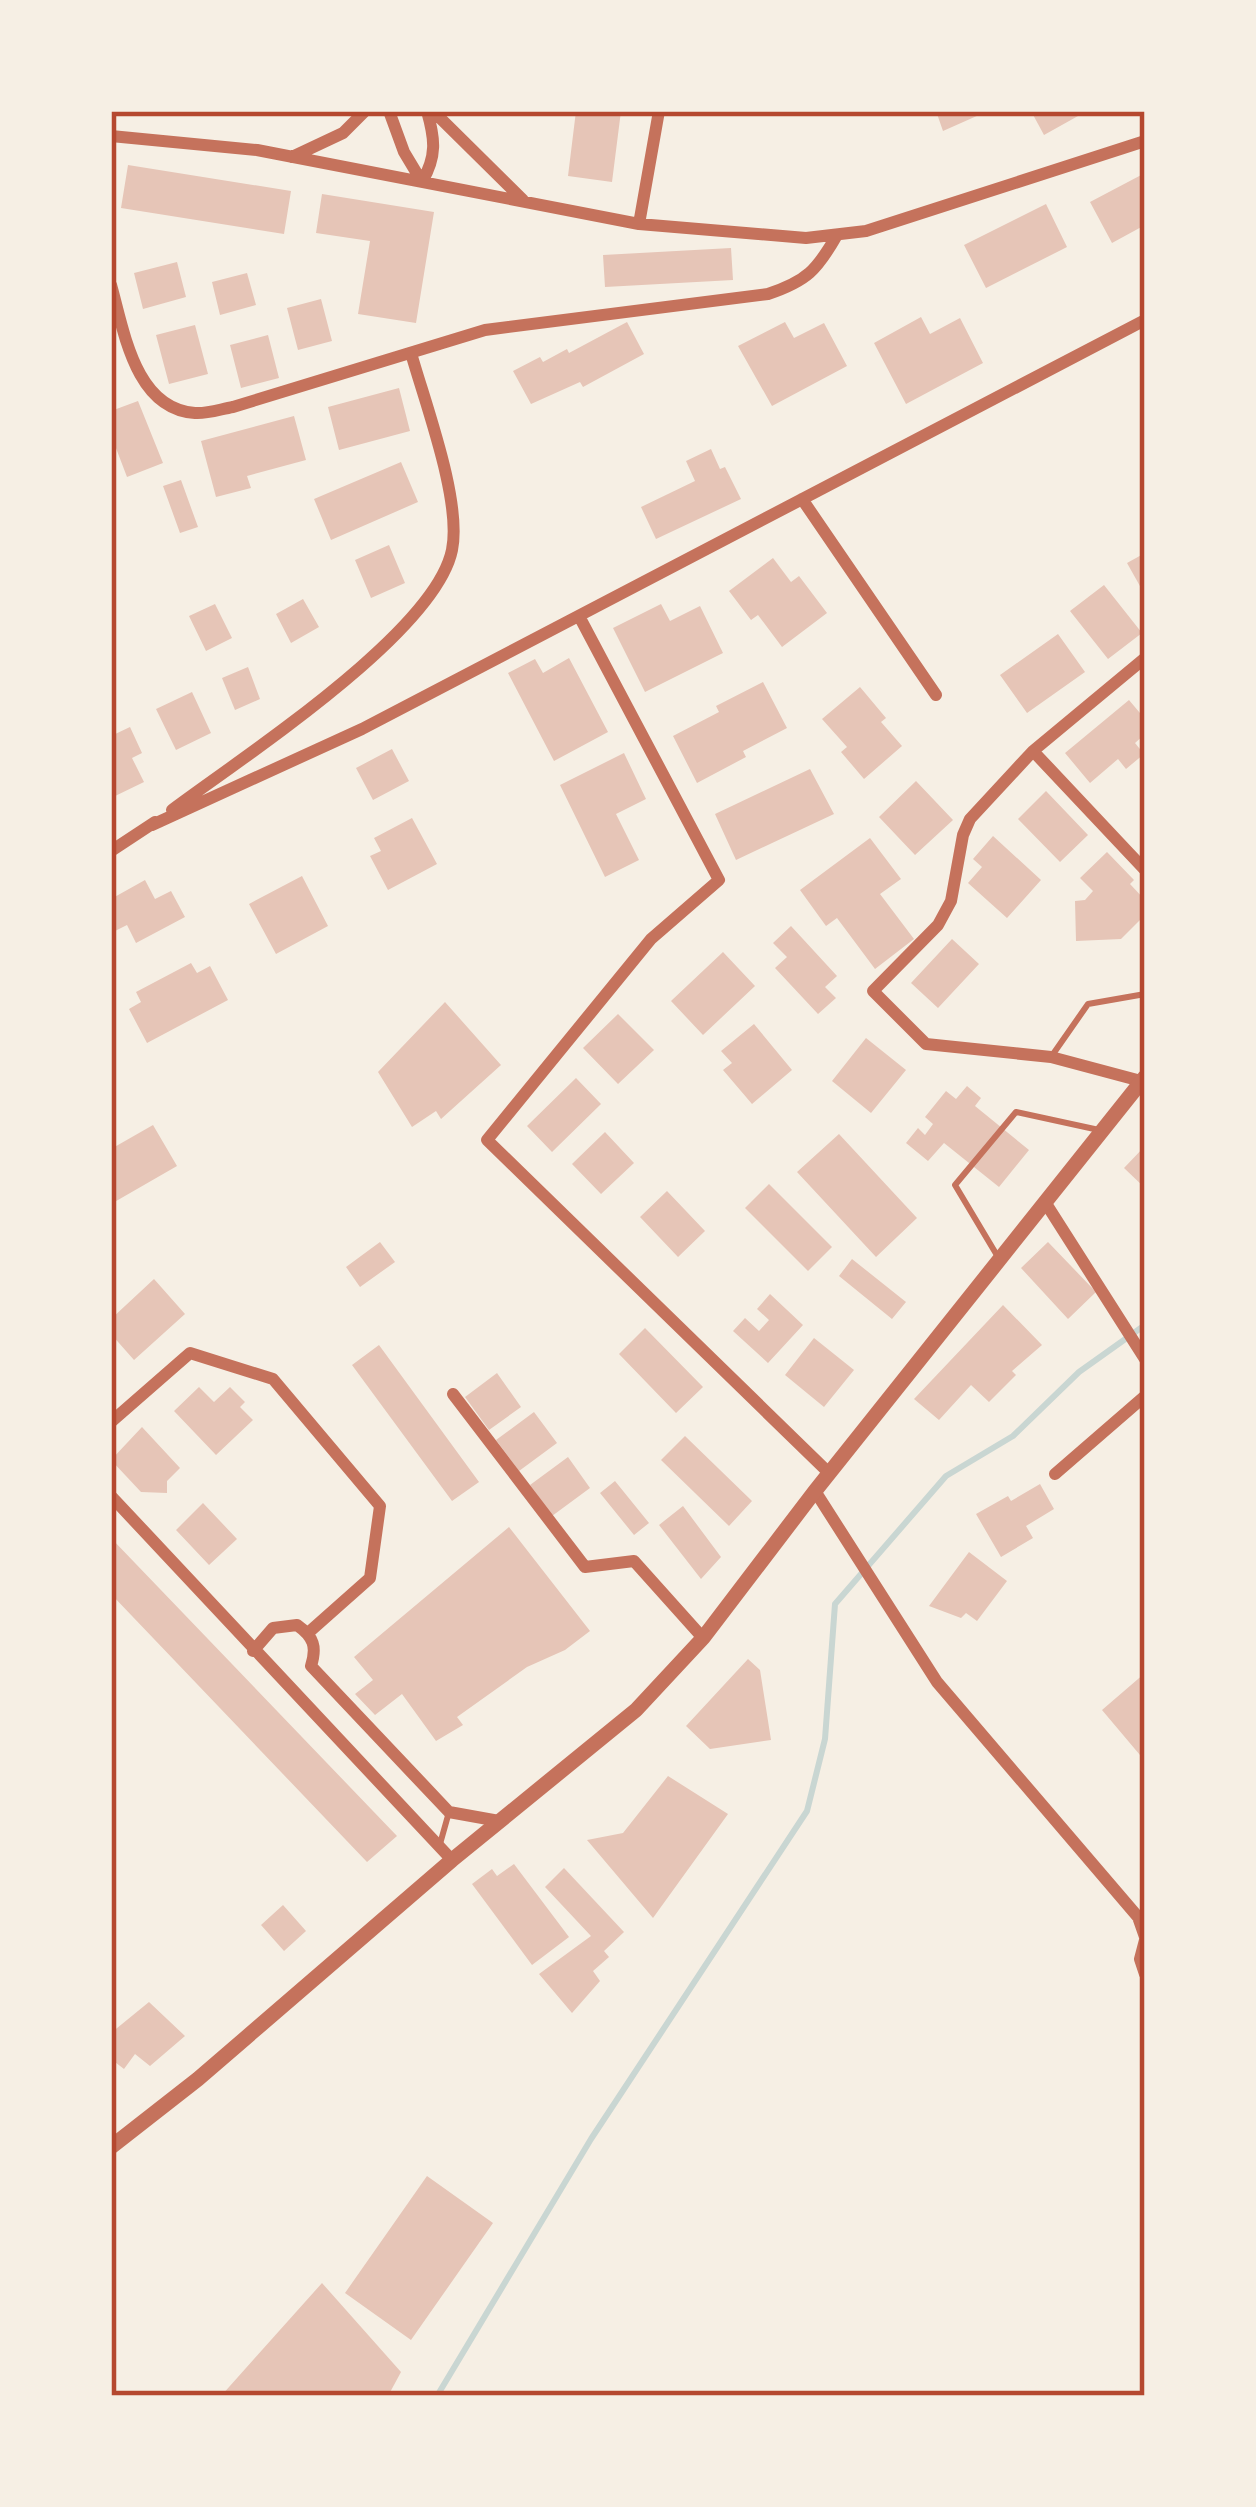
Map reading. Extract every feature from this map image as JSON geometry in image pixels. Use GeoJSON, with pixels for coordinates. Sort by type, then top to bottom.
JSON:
{"type":"FeatureCollection","features":[{"type":"Feature","properties":{"kind":"street"},"geometry":{"type":"LineString","coordinates":[[292,157],[343,133],[364,111]]}},
{"type":"Feature","properties":{"kind":"street"},"geometry":{"type":"LineString","coordinates":[[389,111],[404,152],[422,182]]}},
{"type":"Feature","properties":{"kind":"street"},"geometry":{"type":"LineString","coordinates":[[422,182],[434,160],[430,111]]}},
{"type":"Feature","properties":{"kind":"street"},"geometry":{"type":"LineString","coordinates":[[430,111],[524,201]]}},
{"type":"Feature","properties":{"kind":"street"},"geometry":{"type":"LineString","coordinates":[[640,224],[659,111]]}},
{"type":"Feature","properties":{"kind":"street"},"geometry":{"type":"LineString","coordinates":[[111,136],[292,157],[640,224],[806,238],[866,231],[1145,141]]}},
{"type":"Feature","properties":{"kind":"street"},"geometry":{"type":"LineString","coordinates":[[111,285],[132,358],[149,388],[168,406],[196,413],[233,407],[485,330],[768,294],[799,284],[821,263],[837,235]]}},
{"type":"Feature","properties":{"kind":"street"},"geometry":{"type":"LineString","coordinates":[[152,825],[362,729],[1145,320]]}},
{"type":"Feature","properties":{"kind":"street"},"geometry":{"type":"LineString","coordinates":[[111,851],[152,825],[394,636],[430,597],[452,550],[452,519],[442,460],[411,353]]}},
{"type":"Feature","properties":{"kind":"street"},"geometry":{"type":"LineString","coordinates":[[802,499],[936,695]]}},
{"type":"Feature","properties":{"kind":"street"},"geometry":{"type":"LineString","coordinates":[[579,616],[719,880],[651,939],[487,1140],[830,1473]]}},
{"type":"Feature","properties":{"kind":"street"},"geometry":{"type":"LineString","coordinates":[[111,2147],[636,1710],[703,1638],[1143,1079],[1051,1057],[926,1044],[873,992],[938,925],[951,901],[970,818],[1033,751],[1145,658]]}},
{"type":"Feature","properties":{"kind":"street"},"geometry":{"type":"LineString","coordinates":[[1033,751],[1145,870]]}},
{"type":"Feature","properties":{"kind":"street"},"geometry":{"type":"LineString","coordinates":[[1045,1202],[1143,1354]]}},
{"type":"Feature","properties":{"kind":"street"},"geometry":{"type":"LineString","coordinates":[[111,1422],[190,1353],[273,1378],[380,1506],[370,1578],[308,1633]]}},
{"type":"Feature","properties":{"kind":"street"},"geometry":{"type":"LineString","coordinates":[[453,1394],[585,1567],[634,1561],[703,1638]]}},
{"type":"Feature","properties":{"kind":"street"},"geometry":{"type":"LineString","coordinates":[[1055,1474],[1145,1396]]}},
{"type":"Feature","properties":{"kind":"street"},"geometry":{"type":"LineString","coordinates":[[815,1491],[938,1682],[1141,1919],[1145,1939],[1140,1959],[1145,1974]]}},
{"type":"Feature","properties":{"kind":"street"},"geometry":{"type":"LineString","coordinates":[[111,1496],[452,1860]]}},
{"type":"Feature","properties":{"kind":"street"},"geometry":{"type":"LineString","coordinates":[[253,1651],[273,1628],[297,1625],[314,1644],[310,1666],[448,1812],[499,1821]]}},
{"type":"Feature","properties":{"kind":"lane"},"geometry":{"type":"LineString","coordinates":[[1051,1057],[1088,1004],[1145,994]]}},
{"type":"Feature","properties":{"kind":"lane"},"geometry":{"type":"LineString","coordinates":[[1000,1259],[955,1185],[1016,1112],[1102,1130]]}},
{"type":"Feature","properties":{"kind":"lane"},"geometry":{"type":"LineString","coordinates":[[440,1846],[448,1812]]}},
{"type":"Feature","properties":{"kind":"building"},"geometry":{"type":"Polygon","coordinates":[[[576,111],[621,111],[612,182],[568,176],[576,111]]]}},
{"type":"Feature","properties":{"kind":"building"},"geometry":{"type":"Polygon","coordinates":[[[936,111],[988,111],[943,131],[936,111]]]}},
{"type":"Feature","properties":{"kind":"building"},"geometry":{"type":"Polygon","coordinates":[[[1031,111],[1087,111],[1044,135],[1031,111]]]}},
{"type":"Feature","properties":{"kind":"building"},"geometry":{"type":"Polygon","coordinates":[[[128,165],[291,191],[284,234],[121,208],[128,165]]]}},
{"type":"Feature","properties":{"kind":"building"},"geometry":{"type":"Polygon","coordinates":[[[1145,173],[1145,225],[1112,243],[1090,202],[1145,173]]]}},
{"type":"Feature","properties":{"kind":"building"},"geometry":{"type":"Polygon","coordinates":[[[322,194],[434,212],[416,323],[358,314],[370,241],[316,233],[322,194]]]}},
{"type":"Feature","properties":{"kind":"building"},"geometry":{"type":"Polygon","coordinates":[[[1046,204],[1067,247],[986,288],[964,245],[1046,204]]]}},
{"type":"Feature","properties":{"kind":"building"},"geometry":{"type":"Polygon","coordinates":[[[731,248],[733,280],[605,287],[603,255],[731,248]]]}},
{"type":"Feature","properties":{"kind":"building"},"geometry":{"type":"Polygon","coordinates":[[[177,262],[186,297],[143,309],[134,273],[177,262]]]}},
{"type":"Feature","properties":{"kind":"building"},"geometry":{"type":"Polygon","coordinates":[[[247,273],[256,305],[220,315],[212,282],[247,273]]]}},
{"type":"Feature","properties":{"kind":"building"},"geometry":{"type":"Polygon","coordinates":[[[321,299],[332,341],[298,350],[287,308],[321,299]]]}},
{"type":"Feature","properties":{"kind":"building"},"geometry":{"type":"Polygon","coordinates":[[[921,317],[930,334],[960,318],[983,363],[906,404],[874,343],[921,317]]]}},
{"type":"Feature","properties":{"kind":"building"},"geometry":{"type":"Polygon","coordinates":[[[627,322],[644,354],[583,387],[580,382],[531,404],[513,371],[540,357],[543,362],[567,349],[569,353],[627,322]]]}},
{"type":"Feature","properties":{"kind":"building"},"geometry":{"type":"Polygon","coordinates":[[[785,322],[794,338],[824,323],[847,366],[772,406],[738,346],[785,322]]]}},
{"type":"Feature","properties":{"kind":"building"},"geometry":{"type":"Polygon","coordinates":[[[195,325],[208,374],[169,384],[156,335],[195,325]]]}},
{"type":"Feature","properties":{"kind":"building"},"geometry":{"type":"Polygon","coordinates":[[[268,335],[279,378],[241,388],[230,345],[268,335]]]}},
{"type":"Feature","properties":{"kind":"building"},"geometry":{"type":"Polygon","coordinates":[[[399,388],[410,431],[339,450],[328,407],[399,388]]]}},
{"type":"Feature","properties":{"kind":"building"},"geometry":{"type":"Polygon","coordinates":[[[138,401],[163,463],[127,477],[111,435],[111,411],[138,401]]]}},
{"type":"Feature","properties":{"kind":"building"},"geometry":{"type":"Polygon","coordinates":[[[294,416],[306,460],[247,476],[251,488],[216,497],[201,441],[294,416]]]}},
{"type":"Feature","properties":{"kind":"building"},"geometry":{"type":"Polygon","coordinates":[[[711,449],[741,499],[656,539],[641,507],[695,481],[686,461],[711,449]]]}},
{"type":"Feature","properties":{"kind":"building"},"geometry":{"type":"Polygon","coordinates":[[[401,462],[418,502],[331,540],[314,499],[401,462]]]}},
{"type":"Feature","properties":{"kind":"building"},"geometry":{"type":"Polygon","coordinates":[[[181,480],[198,527],[180,533],[163,486],[181,480]]]}},
{"type":"Feature","properties":{"kind":"building"},"geometry":{"type":"Polygon","coordinates":[[[389,545],[405,583],[371,598],[355,560],[389,545]]]}},
{"type":"Feature","properties":{"kind":"building"},"geometry":{"type":"Polygon","coordinates":[[[1145,553],[1145,595],[1127,563],[1145,553]]]}},
{"type":"Feature","properties":{"kind":"building"},"geometry":{"type":"Polygon","coordinates":[[[773,558],[791,582],[799,576],[827,613],[782,647],[758,615],[751,620],[729,591],[773,558]]]}},
{"type":"Feature","properties":{"kind":"building"},"geometry":{"type":"Polygon","coordinates":[[[1104,585],[1142,633],[1108,659],[1070,611],[1104,585]]]}},
{"type":"Feature","properties":{"kind":"building"},"geometry":{"type":"Polygon","coordinates":[[[303,599],[319,627],[291,643],[276,614],[303,599]]]}},
{"type":"Feature","properties":{"kind":"building"},"geometry":{"type":"Polygon","coordinates":[[[215,604],[232,638],[206,651],[189,616],[215,604]]]}},
{"type":"Feature","properties":{"kind":"building"},"geometry":{"type":"Polygon","coordinates":[[[661,604],[670,621],[700,606],[723,653],[645,692],[613,628],[661,604]]]}},
{"type":"Feature","properties":{"kind":"building"},"geometry":{"type":"Polygon","coordinates":[[[1058,634],[1085,672],[1027,713],[1000,675],[1058,634]]]}},
{"type":"Feature","properties":{"kind":"building"},"geometry":{"type":"Polygon","coordinates":[[[569,658],[608,732],[554,761],[508,673],[535,659],[543,673],[569,658]]]}},
{"type":"Feature","properties":{"kind":"building"},"geometry":{"type":"Polygon","coordinates":[[[248,667],[260,699],[235,710],[222,678],[248,667]]]}},
{"type":"Feature","properties":{"kind":"building"},"geometry":{"type":"Polygon","coordinates":[[[763,682],[787,728],[697,783],[673,736],[719,712],[716,706],[763,682]]]}},
{"type":"Feature","properties":{"kind":"building"},"geometry":{"type":"Polygon","coordinates":[[[860,687],[902,746],[864,779],[841,752],[847,747],[822,719],[860,687]]]}},
{"type":"Feature","properties":{"kind":"building"},"geometry":{"type":"Polygon","coordinates":[[[192,692],[211,733],[176,750],[156,709],[192,692]]]}},
{"type":"Feature","properties":{"kind":"building"},"geometry":{"type":"Polygon","coordinates":[[[1129,700],[1145,719],[1145,734],[1135,743],[1144,754],[1126,769],[1118,759],[1090,783],[1065,753],[1129,700]]]}},
{"type":"Feature","properties":{"kind":"building"},"geometry":{"type":"Polygon","coordinates":[[[130,727],[142,753],[132,758],[144,782],[111,798],[111,736],[130,727]]]}},
{"type":"Feature","properties":{"kind":"building"},"geometry":{"type":"Polygon","coordinates":[[[392,749],[409,781],[373,800],[356,768],[392,749]]]}},
{"type":"Feature","properties":{"kind":"building"},"geometry":{"type":"Polygon","coordinates":[[[624,753],[646,799],[616,814],[639,860],[605,877],[560,785],[624,753]]]}},
{"type":"Feature","properties":{"kind":"building"},"geometry":{"type":"Polygon","coordinates":[[[810,769],[834,814],[736,860],[715,814],[810,769]]]}},
{"type":"Feature","properties":{"kind":"building"},"geometry":{"type":"Polygon","coordinates":[[[916,781],[953,820],[915,855],[879,817],[916,781]]]}},
{"type":"Feature","properties":{"kind":"building"},"geometry":{"type":"Polygon","coordinates":[[[1046,791],[1088,835],[1060,862],[1018,819],[1046,791]]]}},
{"type":"Feature","properties":{"kind":"building"},"geometry":{"type":"Polygon","coordinates":[[[412,818],[437,864],[388,890],[370,856],[381,851],[374,838],[412,818]]]}},
{"type":"Feature","properties":{"kind":"building"},"geometry":{"type":"Polygon","coordinates":[[[993,836],[1041,880],[1007,918],[968,883],[982,867],[973,859],[993,836]]]}},
{"type":"Feature","properties":{"kind":"building"},"geometry":{"type":"Polygon","coordinates":[[[870,838],[901,879],[880,894],[914,939],[875,969],[837,918],[826,926],[800,890],[870,838]]]}},
{"type":"Feature","properties":{"kind":"building"},"geometry":{"type":"Polygon","coordinates":[[[1107,852],[1134,880],[1130,884],[1145,900],[1145,915],[1121,939],[1076,941],[1075,901],[1085,900],[1093,891],[1080,878],[1107,852]]]}},
{"type":"Feature","properties":{"kind":"building"},"geometry":{"type":"Polygon","coordinates":[[[302,876],[328,926],[276,954],[249,904],[302,876]]]}},
{"type":"Feature","properties":{"kind":"building"},"geometry":{"type":"Polygon","coordinates":[[[145,880],[155,899],[171,891],[185,917],[136,943],[127,925],[111,933],[111,899],[145,880]]]}},
{"type":"Feature","properties":{"kind":"building"},"geometry":{"type":"Polygon","coordinates":[[[791,926],[837,976],[825,987],[836,998],[818,1014],[775,968],[787,957],[773,943],[791,926]]]}},
{"type":"Feature","properties":{"kind":"building"},"geometry":{"type":"Polygon","coordinates":[[[952,939],[979,964],[938,1008],[911,983],[952,939]]]}},
{"type":"Feature","properties":{"kind":"building"},"geometry":{"type":"Polygon","coordinates":[[[723,952],[755,986],[703,1035],[671,1001],[723,952]]]}},
{"type":"Feature","properties":{"kind":"building"},"geometry":{"type":"Polygon","coordinates":[[[191,963],[197,973],[210,966],[228,1000],[147,1043],[129,1009],[141,1002],[136,992],[191,963]]]}},
{"type":"Feature","properties":{"kind":"building"},"geometry":{"type":"Polygon","coordinates":[[[445,1002],[501,1065],[441,1119],[436,1111],[412,1127],[378,1072],[445,1002]]]}},
{"type":"Feature","properties":{"kind":"building"},"geometry":{"type":"Polygon","coordinates":[[[618,1014],[654,1050],[618,1084],[583,1048],[618,1014]]]}},
{"type":"Feature","properties":{"kind":"building"},"geometry":{"type":"Polygon","coordinates":[[[754,1024],[792,1070],[752,1104],[723,1070],[732,1063],[721,1051],[754,1024]]]}},
{"type":"Feature","properties":{"kind":"building"},"geometry":{"type":"Polygon","coordinates":[[[866,1038],[906,1070],[871,1113],[832,1081],[866,1038]]]}},
{"type":"Feature","properties":{"kind":"building"},"geometry":{"type":"Polygon","coordinates":[[[576,1078],[601,1104],[552,1152],[527,1126],[576,1078]]]}},
{"type":"Feature","properties":{"kind":"building"},"geometry":{"type":"Polygon","coordinates":[[[967,1086],[981,1098],[975,1106],[1029,1150],[999,1187],[944,1143],[928,1161],[906,1143],[918,1128],[925,1135],[933,1124],[925,1117],[946,1091],[956,1099],[967,1086]]]}},
{"type":"Feature","properties":{"kind":"building"},"geometry":{"type":"Polygon","coordinates":[[[153,1125],[177,1166],[111,1204],[111,1149],[153,1125]]]}},
{"type":"Feature","properties":{"kind":"building"},"geometry":{"type":"Polygon","coordinates":[[[605,1132],[634,1163],[601,1194],[572,1164],[605,1132]]]}},
{"type":"Feature","properties":{"kind":"building"},"geometry":{"type":"Polygon","coordinates":[[[839,1134],[917,1218],[876,1257],[797,1172],[839,1134]]]}},
{"type":"Feature","properties":{"kind":"building"},"geometry":{"type":"Polygon","coordinates":[[[1145,1146],[1145,1188],[1124,1168],[1145,1146]]]}},
{"type":"Feature","properties":{"kind":"building"},"geometry":{"type":"Polygon","coordinates":[[[769,1184],[832,1247],[808,1271],[745,1208],[769,1184]]]}},
{"type":"Feature","properties":{"kind":"building"},"geometry":{"type":"Polygon","coordinates":[[[667,1191],[705,1231],[678,1257],[640,1217],[667,1191]]]}},
{"type":"Feature","properties":{"kind":"building"},"geometry":{"type":"Polygon","coordinates":[[[380,1242],[395,1262],[360,1287],[346,1267],[380,1242]]]}},
{"type":"Feature","properties":{"kind":"building"},"geometry":{"type":"Polygon","coordinates":[[[1048,1242],[1096,1292],[1068,1319],[1021,1268],[1048,1242]]]}},
{"type":"Feature","properties":{"kind":"building"},"geometry":{"type":"Polygon","coordinates":[[[852,1259],[906,1302],[892,1319],[839,1276],[852,1259]]]}},
{"type":"Feature","properties":{"kind":"building"},"geometry":{"type":"Polygon","coordinates":[[[154,1279],[185,1314],[134,1360],[111,1334],[111,1319],[154,1279]]]}},
{"type":"Feature","properties":{"kind":"building"},"geometry":{"type":"Polygon","coordinates":[[[770,1294],[803,1325],[768,1363],[733,1331],[745,1318],[759,1331],[769,1320],[757,1309],[770,1294]]]}},
{"type":"Feature","properties":{"kind":"building"},"geometry":{"type":"Polygon","coordinates":[[[1003,1305],[1042,1345],[1012,1371],[1016,1375],[989,1402],[971,1385],[939,1420],[914,1399],[1003,1305]]]}},
{"type":"Feature","properties":{"kind":"building"},"geometry":{"type":"Polygon","coordinates":[[[645,1328],[703,1387],[676,1413],[619,1354],[645,1328]]]}},
{"type":"Feature","properties":{"kind":"building"},"geometry":{"type":"Polygon","coordinates":[[[814,1338],[854,1370],[824,1407],[785,1375],[814,1338]]]}},
{"type":"Feature","properties":{"kind":"building"},"geometry":{"type":"Polygon","coordinates":[[[379,1345],[479,1482],[452,1501],[352,1365],[379,1345]]]}},
{"type":"Feature","properties":{"kind":"building"},"geometry":{"type":"Polygon","coordinates":[[[497,1373],[521,1407],[489,1430],[465,1397],[497,1373]]]}},
{"type":"Feature","properties":{"kind":"building"},"geometry":{"type":"Polygon","coordinates":[[[199,1387],[214,1402],[230,1387],[245,1402],[240,1407],[253,1420],[216,1455],[174,1411],[199,1387]]]}},
{"type":"Feature","properties":{"kind":"building"},"geometry":{"type":"Polygon","coordinates":[[[534,1412],[557,1443],[519,1471],[496,1440],[534,1412]]]}},
{"type":"Feature","properties":{"kind":"building"},"geometry":{"type":"Polygon","coordinates":[[[142,1427],[180,1468],[167,1481],[167,1493],[141,1492],[111,1460],[142,1427]]]}},
{"type":"Feature","properties":{"kind":"building"},"geometry":{"type":"Polygon","coordinates":[[[685,1436],[752,1501],[729,1526],[661,1460],[685,1436]]]}},
{"type":"Feature","properties":{"kind":"building"},"geometry":{"type":"Polygon","coordinates":[[[568,1457],[590,1488],[552,1516],[530,1485],[568,1457]]]}},
{"type":"Feature","properties":{"kind":"building"},"geometry":{"type":"Polygon","coordinates":[[[615,1481],[649,1523],[634,1535],[600,1493],[615,1481]]]}},
{"type":"Feature","properties":{"kind":"building"},"geometry":{"type":"Polygon","coordinates":[[[1040,1484],[1054,1509],[1026,1526],[1033,1538],[1001,1557],[976,1514],[1040,1484]]]}},
{"type":"Feature","properties":{"kind":"building"},"geometry":{"type":"Polygon","coordinates":[[[203,1503],[237,1539],[209,1565],[176,1530],[203,1503]]]}},
{"type":"Feature","properties":{"kind":"building"},"geometry":{"type":"Polygon","coordinates":[[[683,1506],[721,1557],[701,1579],[659,1525],[683,1506]]]}},
{"type":"Feature","properties":{"kind":"building"},"geometry":{"type":"Polygon","coordinates":[[[509,1527],[590,1631],[565,1650],[527,1667],[457,1717],[463,1725],[436,1741],[402,1694],[375,1715],[355,1694],[373,1680],[354,1657],[509,1527]]]}},
{"type":"Feature","properties":{"kind":"building"},"geometry":{"type":"Polygon","coordinates":[[[111,1538],[397,1836],[367,1862],[111,1594],[111,1538]]]}},
{"type":"Feature","properties":{"kind":"building"},"geometry":{"type":"Polygon","coordinates":[[[969,1552],[1007,1581],[977,1621],[966,1613],[961,1618],[929,1606],[969,1552]]]}},
{"type":"Feature","properties":{"kind":"building"},"geometry":{"type":"Polygon","coordinates":[[[748,1659],[760,1670],[771,1740],[710,1749],[686,1726],[748,1659]]]}},
{"type":"Feature","properties":{"kind":"building"},"geometry":{"type":"Polygon","coordinates":[[[1145,1673],[1145,1761],[1102,1710],[1145,1673]]]}},
{"type":"Feature","properties":{"kind":"building"},"geometry":{"type":"Polygon","coordinates":[[[668,1776],[728,1814],[653,1918],[587,1840],[623,1833],[668,1776]]]}},
{"type":"Feature","properties":{"kind":"building"},"geometry":{"type":"Polygon","coordinates":[[[514,1864],[569,1937],[532,1965],[472,1884],[492,1869],[497,1876],[514,1864]]]}},
{"type":"Feature","properties":{"kind":"building"},"geometry":{"type":"Polygon","coordinates":[[[564,1868],[624,1932],[604,1951],[609,1957],[593,1971],[600,1981],[572,2013],[539,1974],[591,1936],[545,1887],[564,1868]]]}},
{"type":"Feature","properties":{"kind":"building"},"geometry":{"type":"Polygon","coordinates":[[[283,1905],[306,1931],[284,1951],[261,1925],[283,1905]]]}},
{"type":"Feature","properties":{"kind":"building"},"geometry":{"type":"Polygon","coordinates":[[[149,2002],[185,2036],[150,2066],[135,2054],[124,2069],[111,2059],[111,2033],[149,2002]]]}},
{"type":"Feature","properties":{"kind":"building"},"geometry":{"type":"Polygon","coordinates":[[[427,2176],[493,2223],[411,2340],[345,2293],[427,2176]]]}},
{"type":"Feature","properties":{"kind":"building"},"geometry":{"type":"Polygon","coordinates":[[[322,2283],[401,2372],[388,2396],[221,2396],[322,2283]]]}},
{"type":"Feature","properties":{"kind":"waterway"},"geometry":{"type":"LineString","coordinates":[[437,2396],[591,2139],[807,1811],[825,1739],[835,1604],[946,1476],[1013,1436],[1079,1372],[1145,1325]]}}]}
